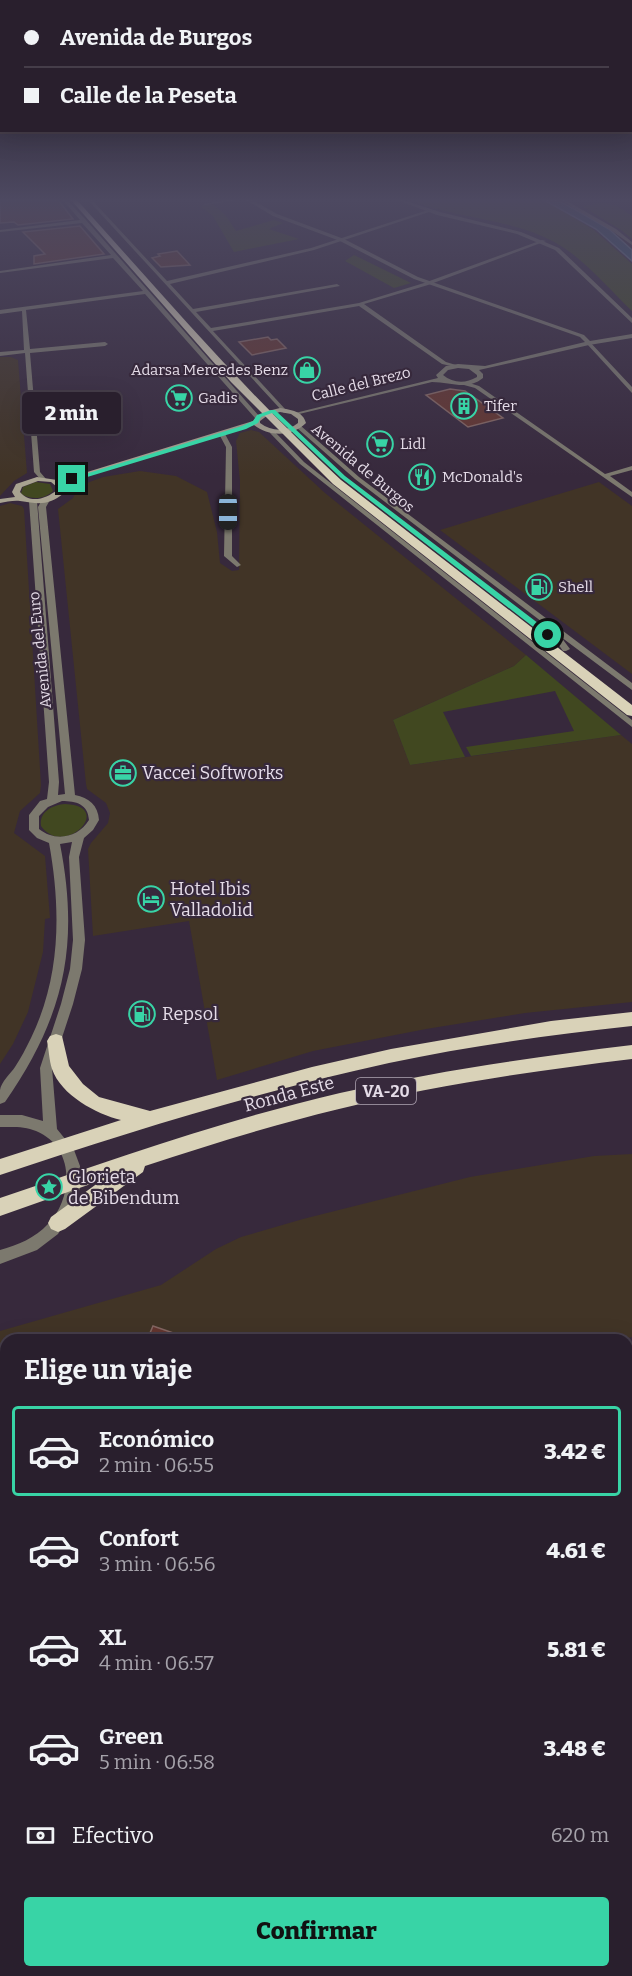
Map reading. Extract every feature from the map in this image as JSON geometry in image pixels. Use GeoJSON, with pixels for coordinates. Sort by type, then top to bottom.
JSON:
{"type":"FeatureCollection","features":[{"type":"Feature","properties":{"kind":"highway","name":"Avenida de Burgos"},"geometry":{"type":"LineString","coordinates":[[159,292],[204,337],[222,366],[266,417],[292,430],[352,484],[391,514],[403,533],[632,711]]}},
{"type":"Feature","properties":{"kind":"highway","name":"Avenida de Burgos"},"geometry":{"type":"LineString","coordinates":[[165,292],[204,337],[266,417]]}},
{"type":"Feature","properties":{"kind":"highway","name":"Avenida de Burgos"},"geometry":{"type":"LineString","coordinates":[[292,430],[336,482],[391,514]]}},
{"type":"Feature","properties":{"kind":"highway","name":"Avenida de Burgos"},"geometry":{"type":"LineString","coordinates":[[403,533],[566,649],[632,711]]}},
{"type":"Feature","properties":{"kind":"highway","name":"Ronda Este"},"geometry":{"type":"LineString","coordinates":[[0,1167],[147,1118],[304,1075],[392,1055],[537,1030],[632,1019]]}},
{"type":"Feature","properties":{"kind":"highway"},"geometry":{"type":"LineString","coordinates":[[56,1041],[61,1069],[77,1089],[93,1102],[117,1111],[147,1118]]}},
{"type":"Feature","properties":{"kind":"highway","name":"Ronda Este"},"geometry":{"type":"LineString","coordinates":[[0,1207],[210,1136],[388,1090],[529,1065],[632,1052]]}},
{"type":"Feature","properties":{"kind":"highway"},"geometry":{"type":"LineString","coordinates":[[58,1223],[146,1158]]}},
{"type":"Feature","properties":{"kind":"main road"},"geometry":{"type":"LineString","coordinates":[[18,496],[19,486],[31,480],[43,479],[59,484],[244,428],[266,417],[297,414],[302,419],[292,430],[272,432],[266,417]]}},
{"type":"Feature","properties":{"kind":"main road"},"geometry":{"type":"LineString","coordinates":[[2,500],[18,496],[33,501],[46,500],[57,495],[59,484]]}},
{"type":"Feature","properties":{"kind":"street"},"geometry":{"type":"LineString","coordinates":[[0,312],[24,311],[146,292]]}},
{"type":"Feature","properties":{"kind":"street","name":"Avenida de Burgos"},"geometry":{"type":"LineString","coordinates":[[147,292],[167,314],[241,364],[266,417]]}},
{"type":"Feature","properties":{"kind":"street","name":"Avenida de Burgos"},"geometry":{"type":"LineString","coordinates":[[175,292],[193,312],[228,384],[266,417]]}},
{"type":"Feature","properties":{"kind":"street"},"geometry":{"type":"LineString","coordinates":[[174,302],[193,312],[302,292]]}},
{"type":"Feature","properties":{"kind":"street"},"geometry":{"type":"LineString","coordinates":[[204,337],[360,304],[399,292]]}},
{"type":"Feature","properties":{"kind":"street"},"geometry":{"type":"LineString","coordinates":[[456,292],[582,336],[632,391]]}},
{"type":"Feature","properties":{"kind":"street"},"geometry":{"type":"LineString","coordinates":[[602,292],[632,321]]}},
{"type":"Feature","properties":{"kind":"street"},"geometry":{"type":"LineString","coordinates":[[360,304],[445,365],[482,370],[589,343],[632,336]]}},
{"type":"Feature","properties":{"kind":"street"},"geometry":{"type":"LineString","coordinates":[[24,311],[37,472],[43,479]]}},
{"type":"Feature","properties":{"kind":"street"},"geometry":{"type":"LineString","coordinates":[[167,314],[189,334],[204,337],[220,345],[241,364]]}},
{"type":"Feature","properties":{"kind":"street"},"geometry":{"type":"LineString","coordinates":[[0,354],[105,344]]}},
{"type":"Feature","properties":{"kind":"street"},"geometry":{"type":"LineString","coordinates":[[442,378],[439,372],[445,365]]}},
{"type":"Feature","properties":{"kind":"street"},"geometry":{"type":"LineString","coordinates":[[222,366],[220,369],[228,384]]}},
{"type":"Feature","properties":{"kind":"street"},"geometry":{"type":"LineString","coordinates":[[482,370],[476,384],[632,495]]}},
{"type":"Feature","properties":{"kind":"street","name":"Calle del Brezo"},"geometry":{"type":"LineString","coordinates":[[297,414],[442,378],[476,384]]}},
{"type":"Feature","properties":{"kind":"street","name":"Avenida de Burgos"},"geometry":{"type":"LineString","coordinates":[[292,430],[340,462],[391,514],[432,535],[632,687]]}},
{"type":"Feature","properties":{"kind":"street","name":"Avenida de Burgos"},"geometry":{"type":"LineString","coordinates":[[272,432],[312,471],[367,514],[403,533],[429,564],[606,704],[632,711]]}},
{"type":"Feature","properties":{"kind":"street"},"geometry":{"type":"LineString","coordinates":[[222,434],[229,447],[228,556],[237,565]]}},
{"type":"Feature","properties":{"kind":"street"},"geometry":{"type":"LineString","coordinates":[[340,462],[339,467],[352,484]]}},
{"type":"Feature","properties":{"kind":"street"},"geometry":{"type":"LineString","coordinates":[[603,476],[632,468]]}},
{"type":"Feature","properties":{"kind":"street"},"geometry":{"type":"LineString","coordinates":[[312,471],[336,482]]}},
{"type":"Feature","properties":{"kind":"street"},"geometry":{"type":"LineString","coordinates":[[31,480],[37,472]]}},
{"type":"Feature","properties":{"kind":"street","name":"Avenida del Euro"},"geometry":{"type":"LineString","coordinates":[[46,500],[42,507],[70,798]]}},
{"type":"Feature","properties":{"kind":"street","name":"Avenida del Euro"},"geometry":{"type":"LineString","coordinates":[[33,501],[54,782],[52,800]]}},
{"type":"Feature","properties":{"kind":"street"},"geometry":{"type":"LineString","coordinates":[[367,514],[391,514]]}},
{"type":"Feature","properties":{"kind":"street"},"geometry":{"type":"LineString","coordinates":[[403,533],[432,535]]}},
{"type":"Feature","properties":{"kind":"street"},"geometry":{"type":"LineString","coordinates":[[429,564],[473,588]]}},
{"type":"Feature","properties":{"kind":"street"},"geometry":{"type":"LineString","coordinates":[[503,611],[530,644]]}},
{"type":"Feature","properties":{"kind":"street"},"geometry":{"type":"LineString","coordinates":[[545,620],[566,649]]}},
{"type":"Feature","properties":{"kind":"street"},"geometry":{"type":"LineString","coordinates":[[606,704],[625,713],[632,711]]}},
{"type":"Feature","properties":{"kind":"street"},"geometry":{"type":"LineString","coordinates":[[70,798],[86,802],[95,814],[92,825],[79,836],[54,840],[40,836],[32,825],[34,815],[52,800],[70,798]]}},
{"type":"Feature","properties":{"kind":"street"},"geometry":{"type":"LineString","coordinates":[[50,1131],[46,1068],[70,992],[79,940],[74,857],[79,836]]}},
{"type":"Feature","properties":{"kind":"street"},"geometry":{"type":"LineString","coordinates":[[0,1098],[22,1068],[39,1033],[53,999],[59,974],[63,943],[62,897],[54,840]]}},
{"type":"Feature","properties":{"kind":"street"},"geometry":{"type":"LineString","coordinates":[[0,1121],[36,1124],[50,1131],[65,1145],[74,1165],[75,1180],[70,1201],[58,1223],[30,1246],[0,1257]]}},
{"type":"Feature","properties":{"kind":"shaded area"},"geometry":{"type":"Polygon","coordinates":[[[0,357],[11,357],[18,360],[27,473],[14,481],[0,496],[0,357]]]}},
{"type":"Feature","properties":{"kind":"shaded area"},"geometry":{"type":"Polygon","coordinates":[[[251,430],[259,432],[325,493],[526,655],[514,666],[393,720],[410,765],[621,735],[632,744],[632,1002],[525,1013],[426,1029],[313,1051],[217,1080],[189,921],[93,936],[88,849],[108,823],[110,813],[106,803],[87,789],[86,784],[58,509],[73,498],[79,486],[103,477],[140,471],[176,476],[207,492],[217,532],[220,563],[232,571],[239,570],[240,481],[236,441],[240,433],[251,430]]]}},
{"type":"Feature","properties":{"kind":"shaded area"},"geometry":{"type":"Polygon","coordinates":[[[599,482],[632,506],[632,674],[440,530],[599,482]]]}},
{"type":"Feature","properties":{"kind":"shaded area"},"geometry":{"type":"Polygon","coordinates":[[[10,503],[22,506],[24,509],[41,785],[40,793],[20,811],[14,833],[45,856],[50,918],[45,919],[43,952],[28,1012],[13,1044],[0,1064],[0,506],[10,503]]]}},
{"type":"Feature","properties":{"kind":"shaded area"},"geometry":{"type":"Polygon","coordinates":[[[632,1154],[632,1334],[0,1334],[0,1331],[161,1285],[216,1249],[241,1237],[470,1177],[594,1156],[632,1154]]]}},
{"type":"Feature","properties":{"kind":"green space"},"geometry":{"type":"Polygon","coordinates":[[[613,292],[632,292],[632,311],[613,292]]]}},
{"type":"Feature","properties":{"kind":"green space"},"geometry":{"type":"Polygon","coordinates":[[[36,482],[50,484],[53,491],[39,498],[27,497],[21,493],[23,487],[36,482]]]}},
{"type":"Feature","properties":{"kind":"green space"},"geometry":{"type":"Polygon","coordinates":[[[526,655],[621,735],[471,756],[466,747],[574,731],[555,691],[443,712],[465,757],[410,765],[393,720],[514,666],[526,655]]]}},
{"type":"Feature","properties":{"kind":"green space"},"geometry":{"type":"Polygon","coordinates":[[[65,804],[80,807],[86,813],[86,821],[72,834],[62,837],[51,835],[41,826],[42,817],[47,810],[65,804]]]}},
{"type":"Feature","properties":{"kind":"building"},"geometry":{"type":"Polygon","coordinates":[[[268,337],[271,340],[277,339],[286,348],[252,355],[239,342],[268,337]]]}},
{"type":"Feature","properties":{"kind":"building","name":"Tifer"},"geometry":{"type":"Polygon","coordinates":[[[450,389],[465,391],[503,418],[468,427],[426,395],[450,389]]]}},
{"type":"Feature","properties":{"kind":"building"},"geometry":{"type":"Polygon","coordinates":[[[153,1326],[176,1334],[150,1334],[153,1326]]]}},
{"type":"Feature","properties":{"kind":"place","name":"Adarsa Mercedes Benz"},"geometry":{"type":"Point","coordinates":[307,370]}},
{"type":"Feature","properties":{"kind":"place","name":"Gadis"},"geometry":{"type":"Point","coordinates":[179,398]}},
{"type":"Feature","properties":{"kind":"place","name":"Tifer"},"geometry":{"type":"Point","coordinates":[464,406]}},
{"type":"Feature","properties":{"kind":"place","name":"Lidl"},"geometry":{"type":"Point","coordinates":[380,444]}},
{"type":"Feature","properties":{"kind":"place","name":"McDonald's"},"geometry":{"type":"Point","coordinates":[422,477]}},
{"type":"Feature","properties":{"kind":"place","name":"Shell"},"geometry":{"type":"Point","coordinates":[539,587]}},
{"type":"Feature","properties":{"kind":"place","name":"Vaccei Softworks"},"geometry":{"type":"Point","coordinates":[123,773]}},
{"type":"Feature","properties":{"kind":"place","name":"Hotel Ibis Valladolid"},"geometry":{"type":"Point","coordinates":[151,899]}},
{"type":"Feature","properties":{"kind":"place","name":"Repsol"},"geometry":{"type":"Point","coordinates":[142,1014]}},
{"type":"Feature","properties":{"kind":"place","name":"Glorieta de Bibendum"},"geometry":{"type":"Point","coordinates":[49,1187]}},
{"type":"Feature","properties":{"kind":"route"},"geometry":{"type":"LineString","coordinates":[[72,479],[244,428],[256,422],[259,416],[273,411],[322,460],[548,635]]}}]}
